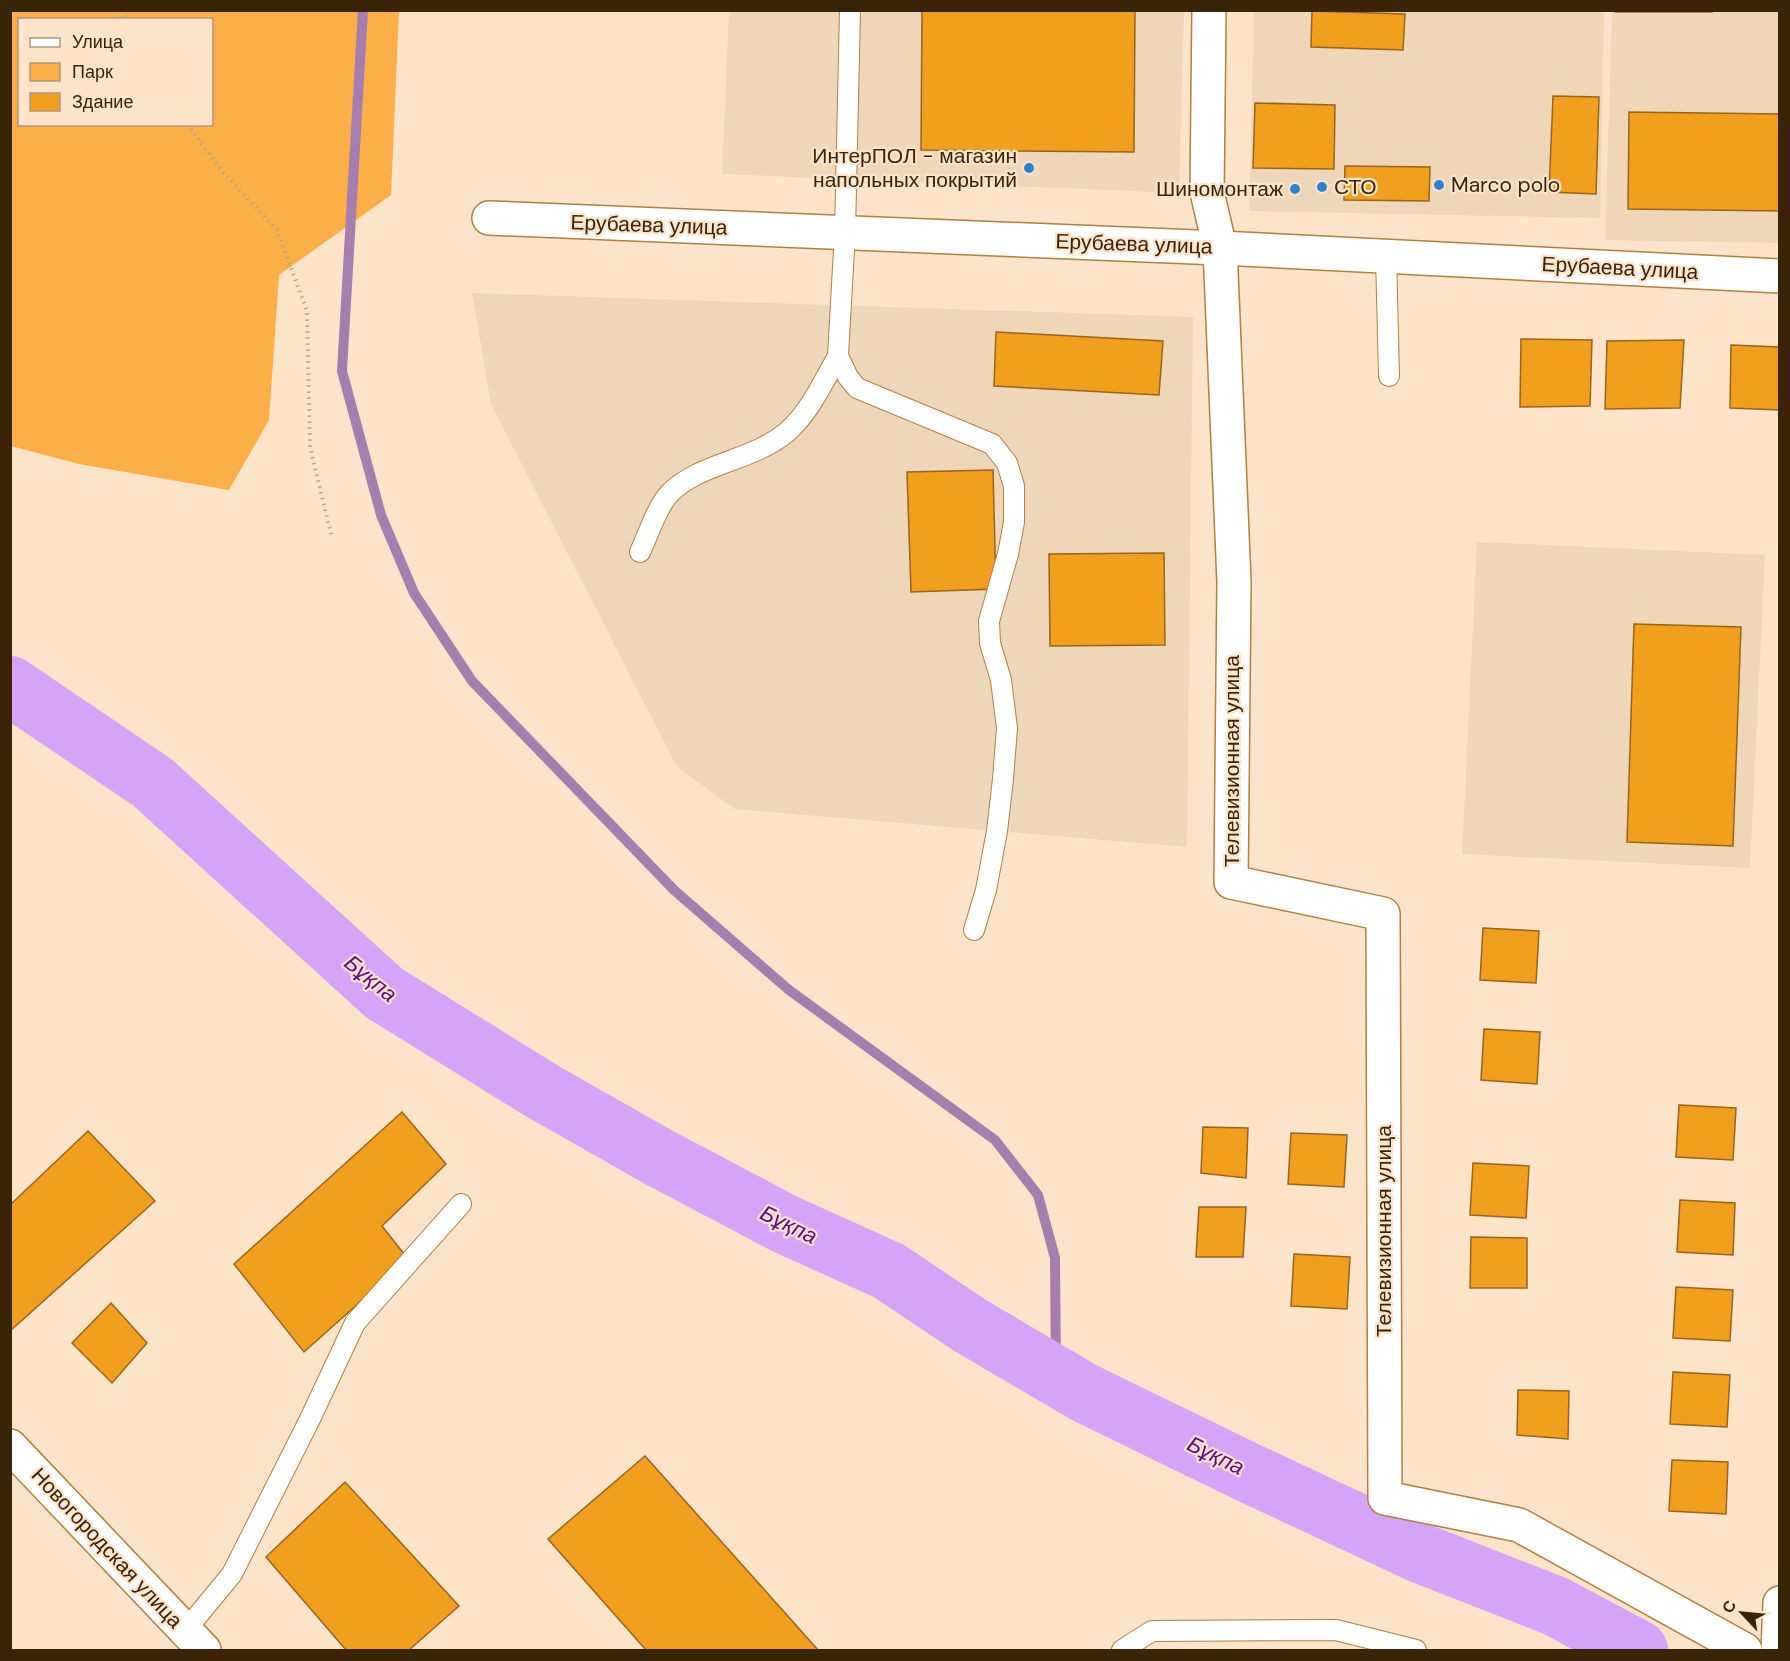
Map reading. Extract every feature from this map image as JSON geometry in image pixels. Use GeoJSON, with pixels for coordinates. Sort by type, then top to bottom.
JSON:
{"type":"FeatureCollection","features":[{"type":"Feature","properties":{"kind":"street","name":"Телевизионная улица"},"geometry":{"type":"LineString","coordinates":[[1209,10],[1207,192],[1220,248],[1234,582],[1231,882],[1383,914],[1385,1498],[1520,1525],[1745,1650]]}},
{"type":"Feature","properties":{"kind":"street","name":"Ерубаева улица"},"geometry":{"type":"LineString","coordinates":[[489,218],[1220,248],[1779,276]]}},
{"type":"Feature","properties":{"kind":"street","name":"Новогородская улица"},"geometry":{"type":"LineString","coordinates":[[10,1446],[195,1641]]}},
{"type":"Feature","properties":{"kind":"street"},"geometry":{"type":"LineString","coordinates":[[1778,1650],[1779,1603]]}},
{"type":"Feature","properties":{"kind":"lane"},"geometry":{"type":"LineString","coordinates":[[640,552],[668,496],[688,477],[757,452],[786,433],[802,417],[838,356],[845,232],[850,10]]}},
{"type":"Feature","properties":{"kind":"lane"},"geometry":{"type":"LineString","coordinates":[[1386,256],[1389,376]]}},
{"type":"Feature","properties":{"kind":"lane"},"geometry":{"type":"LineString","coordinates":[[838,356],[848,377],[857,388],[992,444],[1007,463],[1014,486],[1014,522],[989,621],[990,643],[1001,680],[1007,728],[1003,779],[997,831],[986,890],[974,930]]}},
{"type":"Feature","properties":{"kind":"lane"},"geometry":{"type":"LineString","coordinates":[[195,1641],[232,1574],[310,1419],[355,1323],[461,1204]]}},
{"type":"Feature","properties":{"kind":"lane"},"geometry":{"type":"LineString","coordinates":[[1122,1650],[1152,1631],[1336,1630],[1416,1650]]}},
{"type":"Feature","properties":{"kind":"path"},"geometry":{"type":"LineString","coordinates":[[188,126],[222,171],[277,230],[308,311],[310,447],[332,538]]}},
{"type":"Feature","properties":{"kind":"shaded area"},"geometry":{"type":"Polygon","coordinates":[[[729,11],[1184,11],[1179,193],[722,174],[729,11]]]}},
{"type":"Feature","properties":{"kind":"shaded area"},"geometry":{"type":"Polygon","coordinates":[[[1254,11],[1604,11],[1600,218],[1249,211],[1254,11]]]}},
{"type":"Feature","properties":{"kind":"shaded area"},"geometry":{"type":"Polygon","coordinates":[[[1612,11],[1779,11],[1779,243],[1605,240],[1612,11]]]}},
{"type":"Feature","properties":{"kind":"shaded area"},"geometry":{"type":"Polygon","coordinates":[[[472,293],[1193,317],[1187,847],[735,809],[677,767],[491,404],[472,293]]]}},
{"type":"Feature","properties":{"kind":"shaded area"},"geometry":{"type":"Polygon","coordinates":[[[1477,542],[1765,555],[1750,868],[1462,854],[1477,542]]]}},
{"type":"Feature","properties":{"kind":"green space"},"geometry":{"type":"Polygon","coordinates":[[[10,11],[399,11],[391,195],[279,275],[269,420],[229,490],[79,464],[11,446],[10,11]]]}},
{"type":"Feature","properties":{"kind":"building"},"geometry":{"type":"Polygon","coordinates":[[[922,10],[1135,10],[1134,152],[921,150],[922,10]]]}},
{"type":"Feature","properties":{"kind":"building"},"geometry":{"type":"Polygon","coordinates":[[[1617,10],[1712,10],[1712,12],[1616,12],[1617,10]]]}},
{"type":"Feature","properties":{"kind":"building"},"geometry":{"type":"Polygon","coordinates":[[[1312,11],[1405,14],[1403,50],[1311,47],[1312,11]]]}},
{"type":"Feature","properties":{"kind":"building"},"geometry":{"type":"Polygon","coordinates":[[[1553,96],[1599,97],[1596,194],[1549,192],[1553,96]]]}},
{"type":"Feature","properties":{"kind":"building"},"geometry":{"type":"Polygon","coordinates":[[[1255,103],[1335,105],[1334,169],[1253,168],[1255,103]]]}},
{"type":"Feature","properties":{"kind":"building"},"geometry":{"type":"Polygon","coordinates":[[[1629,112],[1780,114],[1780,211],[1628,209],[1629,112]]]}},
{"type":"Feature","properties":{"kind":"building"},"geometry":{"type":"Polygon","coordinates":[[[1345,166],[1430,167],[1429,201],[1344,200],[1345,166]]]}},
{"type":"Feature","properties":{"kind":"building"},"geometry":{"type":"Polygon","coordinates":[[[996,332],[1163,341],[1159,395],[994,386],[996,332]]]}},
{"type":"Feature","properties":{"kind":"building"},"geometry":{"type":"Polygon","coordinates":[[[1521,339],[1592,340],[1590,406],[1520,407],[1521,339]]]}},
{"type":"Feature","properties":{"kind":"building"},"geometry":{"type":"Polygon","coordinates":[[[1684,340],[1680,408],[1605,409],[1607,341],[1684,340]]]}},
{"type":"Feature","properties":{"kind":"building"},"geometry":{"type":"Polygon","coordinates":[[[1731,345],[1780,347],[1780,410],[1730,408],[1731,345]]]}},
{"type":"Feature","properties":{"kind":"building"},"geometry":{"type":"Polygon","coordinates":[[[993,470],[996,589],[911,592],[907,472],[993,470]]]}},
{"type":"Feature","properties":{"kind":"building"},"geometry":{"type":"Polygon","coordinates":[[[1164,553],[1165,645],[1050,646],[1049,554],[1164,553]]]}},
{"type":"Feature","properties":{"kind":"building"},"geometry":{"type":"Polygon","coordinates":[[[1634,624],[1741,627],[1733,846],[1627,842],[1634,624]]]}},
{"type":"Feature","properties":{"kind":"building"},"geometry":{"type":"Polygon","coordinates":[[[1483,928],[1539,931],[1536,983],[1480,980],[1483,928]]]}},
{"type":"Feature","properties":{"kind":"building"},"geometry":{"type":"Polygon","coordinates":[[[1484,1029],[1540,1032],[1537,1084],[1481,1080],[1484,1029]]]}},
{"type":"Feature","properties":{"kind":"building"},"geometry":{"type":"Polygon","coordinates":[[[1679,1105],[1736,1108],[1733,1160],[1676,1157],[1679,1105]]]}},
{"type":"Feature","properties":{"kind":"building"},"geometry":{"type":"Polygon","coordinates":[[[402,1112],[446,1164],[382,1226],[408,1259],[304,1352],[234,1264],[402,1112]]]}},
{"type":"Feature","properties":{"kind":"building"},"geometry":{"type":"Polygon","coordinates":[[[1203,1127],[1248,1128],[1246,1178],[1201,1173],[1203,1127]]]}},
{"type":"Feature","properties":{"kind":"building"},"geometry":{"type":"Polygon","coordinates":[[[88,1131],[155,1201],[10,1331],[10,1205],[88,1131]]]}},
{"type":"Feature","properties":{"kind":"building"},"geometry":{"type":"Polygon","coordinates":[[[1291,1133],[1347,1135],[1344,1187],[1288,1184],[1291,1133]]]}},
{"type":"Feature","properties":{"kind":"building"},"geometry":{"type":"Polygon","coordinates":[[[1473,1163],[1529,1166],[1526,1218],[1470,1215],[1473,1163]]]}},
{"type":"Feature","properties":{"kind":"building"},"geometry":{"type":"Polygon","coordinates":[[[1680,1200],[1735,1203],[1733,1255],[1677,1252],[1680,1200]]]}},
{"type":"Feature","properties":{"kind":"building"},"geometry":{"type":"Polygon","coordinates":[[[1199,1207],[1246,1207],[1243,1257],[1196,1257],[1199,1207]]]}},
{"type":"Feature","properties":{"kind":"building"},"geometry":{"type":"Polygon","coordinates":[[[1471,1237],[1527,1238],[1527,1288],[1470,1288],[1471,1237]]]}},
{"type":"Feature","properties":{"kind":"building"},"geometry":{"type":"Polygon","coordinates":[[[1294,1254],[1350,1257],[1347,1309],[1291,1306],[1294,1254]]]}},
{"type":"Feature","properties":{"kind":"building"},"geometry":{"type":"Polygon","coordinates":[[[1676,1287],[1733,1290],[1730,1341],[1673,1338],[1676,1287]]]}},
{"type":"Feature","properties":{"kind":"building"},"geometry":{"type":"Polygon","coordinates":[[[111,1303],[147,1343],[112,1383],[72,1343],[111,1303]]]}},
{"type":"Feature","properties":{"kind":"building"},"geometry":{"type":"Polygon","coordinates":[[[1673,1372],[1730,1375],[1727,1427],[1670,1424],[1673,1372]]]}},
{"type":"Feature","properties":{"kind":"building"},"geometry":{"type":"Polygon","coordinates":[[[1518,1390],[1569,1391],[1568,1439],[1517,1435],[1518,1390]]]}},
{"type":"Feature","properties":{"kind":"building"},"geometry":{"type":"Polygon","coordinates":[[[645,1456],[818,1650],[646,1650],[548,1539],[645,1456]]]}},
{"type":"Feature","properties":{"kind":"building"},"geometry":{"type":"Polygon","coordinates":[[[1672,1460],[1728,1462],[1726,1514],[1669,1511],[1672,1460]]]}},
{"type":"Feature","properties":{"kind":"building"},"geometry":{"type":"Polygon","coordinates":[[[345,1482],[459,1606],[409,1650],[346,1650],[266,1557],[345,1482]]]}},
{"type":"Feature","properties":{"kind":"waterway"},"geometry":{"type":"LineString","coordinates":[[363,10],[342,371],[381,515],[414,593],[472,681],[674,890],[789,990],[995,1140],[1038,1195],[1055,1258],[1056,1375]]}},
{"type":"Feature","properties":{"kind":"waterway","name":"Бұқпа"},"geometry":{"type":"LineString","coordinates":[[10,686],[152,782],[384,993],[542,1091],[660,1158],[785,1224],[889,1271],[971,1326],[1085,1393],[1420,1553],[1555,1606],[1638,1650]]}},
{"type":"Feature","properties":{"kind":"place","name":"ИнтерПОЛ - магазин напольных покрытий"},"geometry":{"type":"Point","coordinates":[1029,168]}},
{"type":"Feature","properties":{"kind":"place","name":"Marco polo"},"geometry":{"type":"Point","coordinates":[1439,185]}},
{"type":"Feature","properties":{"kind":"place","name":"СТО"},"geometry":{"type":"Point","coordinates":[1322,187]}},
{"type":"Feature","properties":{"kind":"place","name":"Шиномонтаж"},"geometry":{"type":"Point","coordinates":[1295,189]}}]}
